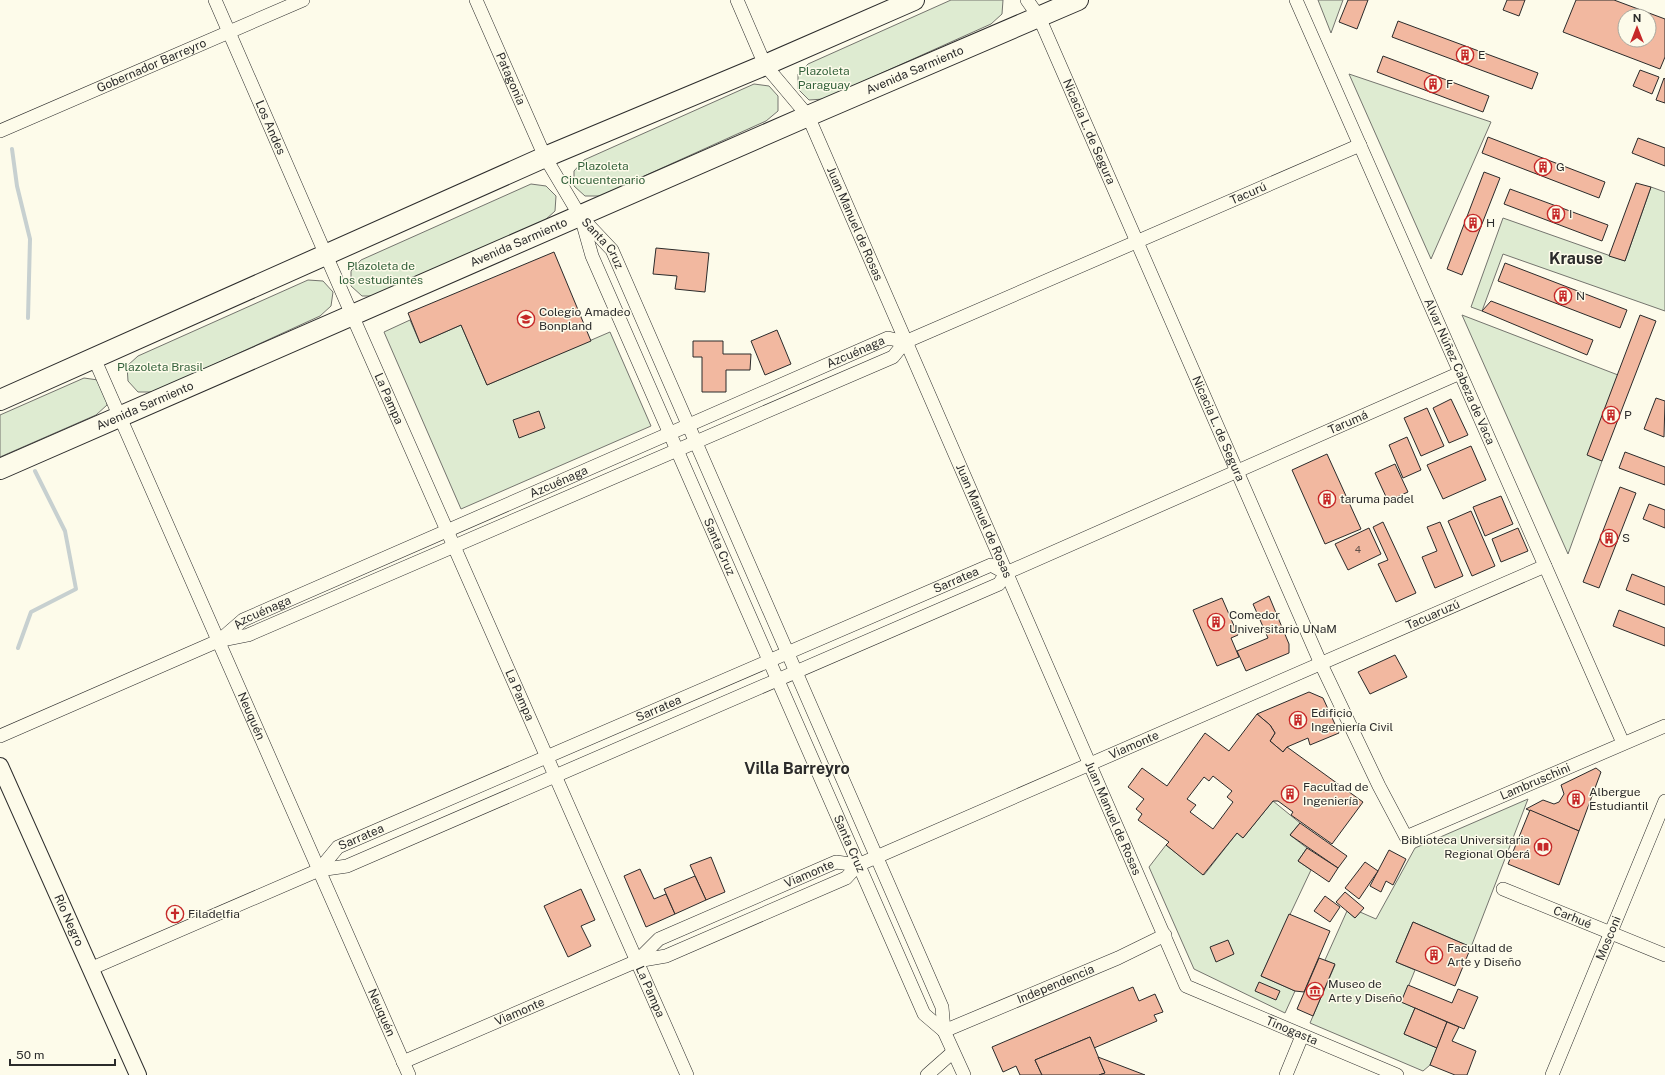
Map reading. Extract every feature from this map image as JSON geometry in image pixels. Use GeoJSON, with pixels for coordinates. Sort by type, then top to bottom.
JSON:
{"type":"FeatureCollection","features":[{"type":"Feature","properties":{"kind":"main road"},"geometry":{"type":"LineString","coordinates":[[0,400],[545,157],[765,65],[914,0]]}},
{"type":"Feature","properties":{"kind":"main road","name":"Avenida Sarmiento"},"geometry":{"type":"LineString","coordinates":[[0,469],[808,116],[1078,0]]}},
{"type":"Feature","properties":{"kind":"street","name":"Los Andes"},"geometry":{"type":"LineString","coordinates":[[215,0],[352,315]]}},
{"type":"Feature","properties":{"kind":"street","name":"Gobernador Barreyro"},"geometry":{"type":"LineString","coordinates":[[0,131],[303,0]]}},
{"type":"Feature","properties":{"kind":"street","name":"Patagonia"},"geometry":{"type":"LineString","coordinates":[[476,0],[545,157],[580,216]]}},
{"type":"Feature","properties":{"kind":"street","name":"Juan Manuel de Rosas"},"geometry":{"type":"LineString","coordinates":[[737,0],[765,65],[808,116],[1186,986]]}},
{"type":"Feature","properties":{"kind":"street","name":"Nicacia L. de Segura"},"geometry":{"type":"LineString","coordinates":[[1027,0],[1039,17],[1321,664],[1379,786],[1406,837]]}},
{"type":"Feature","properties":{"kind":"street","name":"Alvar Núñez Cabeza de Vaca"},"geometry":{"type":"LineString","coordinates":[[1296,0],[1623,743]]}},
{"type":"Feature","properties":{"kind":"street","name":"Tacurú"},"geometry":{"type":"LineString","coordinates":[[1136,242],[1360,145]]}},
{"type":"Feature","properties":{"kind":"street","name":"Santa Cruz"},"geometry":{"type":"LineString","coordinates":[[580,216],[612,250],[942,1007],[944,1031],[964,1075]]}},
{"type":"Feature","properties":{"kind":"street","name":"Santa Cruz"},"geometry":{"type":"LineString","coordinates":[[580,216],[592,256],[924,1014],[944,1031]]}},
{"type":"Feature","properties":{"kind":"street","name":"Azcuénaga"},"geometry":{"type":"LineString","coordinates":[[0,736],[218,641],[248,635],[893,357],[905,342],[1136,242]]}},
{"type":"Feature","properties":{"kind":"street","name":"La Pampa"},"geometry":{"type":"LineString","coordinates":[[352,315],[687,1075]]}},
{"type":"Feature","properties":{"kind":"street","name":"Azcuénaga"},"geometry":{"type":"LineString","coordinates":[[218,641],[243,620],[669,433],[888,338],[905,342]]}},
{"type":"Feature","properties":{"kind":"street","name":"Neuquén"},"geometry":{"type":"LineString","coordinates":[[94,358],[409,1075]]}},
{"type":"Feature","properties":{"kind":"street","name":"Tarumá"},"geometry":{"type":"LineString","coordinates":[[1237,472],[1460,373]]}},
{"type":"Feature","properties":{"kind":"street","name":"Sarratea"},"geometry":{"type":"LineString","coordinates":[[90,969],[319,870],[347,866],[778,680],[999,584],[1006,573],[1237,472]]}},
{"type":"Feature","properties":{"kind":"street","name":"Sarratea"},"geometry":{"type":"LineString","coordinates":[[319,870],[338,847],[991,565],[1006,573]]}},
{"type":"Feature","properties":{"kind":"street","name":"Tacuaruzú"},"geometry":{"type":"LineString","coordinates":[[1321,664],[1545,566]]}},
{"type":"Feature","properties":{"kind":"street","name":"Viamonte"},"geometry":{"type":"LineString","coordinates":[[403,1062],[637,961],[666,956],[846,878],[858,865],[1321,664]]}},
{"type":"Feature","properties":{"kind":"street","name":"Lambruschini"},"geometry":{"type":"LineString","coordinates":[[1406,837],[1665,726]]}},
{"type":"Feature","properties":{"kind":"street","name":"Río Negro"},"geometry":{"type":"LineString","coordinates":[[0,766],[138,1075]]}},
{"type":"Feature","properties":{"kind":"street","name":"Mosconi"},"geometry":{"type":"LineString","coordinates":[[1552,1075],[1665,801]]}},
{"type":"Feature","properties":{"kind":"street","name":"Viamonte"},"geometry":{"type":"LineString","coordinates":[[637,961],[659,939],[836,862],[858,865]]}},
{"type":"Feature","properties":{"kind":"street","name":"Carhué"},"geometry":{"type":"LineString","coordinates":[[1503,889],[1665,955]]}},
{"type":"Feature","properties":{"kind":"street","name":"Independencia"},"geometry":{"type":"LineString","coordinates":[[944,1031],[1118,958],[1165,935]]}},
{"type":"Feature","properties":{"kind":"street","name":"Tinogasta"},"geometry":{"type":"LineString","coordinates":[[1186,986],[1397,1075]]}},
{"type":"Feature","properties":{"kind":"street"},"geometry":{"type":"LineString","coordinates":[[1286,1075],[1302,1036]]}},
{"type":"Feature","properties":{"kind":"street"},"geometry":{"type":"LineString","coordinates":[[927,1075],[954,1052]]}},
{"type":"Feature","properties":{"kind":"green space","name":"Plazoleta Paraguay"},"geometry":{"type":"Polygon","coordinates":[[[951,0],[1003,0],[1002,14],[991,24],[824,99],[809,100],[798,89],[798,74],[808,64],[951,0]]]}},
{"type":"Feature","properties":{"kind":"green space"},"geometry":{"type":"Polygon","coordinates":[[[1318,0],[1343,0],[1331,33],[1318,0]]]}},
{"type":"Feature","properties":{"kind":"green space"},"geometry":{"type":"Polygon","coordinates":[[[1349,74],[1491,122],[1431,259],[1349,74]]]}},
{"type":"Feature","properties":{"kind":"green space","name":"Plazoleta Cincuentenario"},"geometry":{"type":"Polygon","coordinates":[[[754,84],[769,86],[778,96],[778,111],[766,121],[600,196],[585,196],[574,186],[574,171],[584,160],[754,84]]]}},
{"type":"Feature","properties":{"kind":"green space","name":"Plazoleta de los estudiantes"},"geometry":{"type":"Polygon","coordinates":[[[531,184],[546,186],[556,196],[555,211],[544,221],[377,296],[362,296],[351,286],[351,271],[361,260],[531,184]]]}},
{"type":"Feature","properties":{"kind":"green space"},"geometry":{"type":"Polygon","coordinates":[[[1651,187],[1665,192],[1665,311],[1503,254],[1482,311],[1471,307],[1503,218],[1625,261],[1651,187]]]}},
{"type":"Feature","properties":{"kind":"green space","name":"Plazoleta Brasil"},"geometry":{"type":"Polygon","coordinates":[[[308,280],[323,281],[333,292],[331,306],[320,316],[154,392],[138,392],[128,381],[127,366],[138,356],[308,280]]]}},
{"type":"Feature","properties":{"kind":"green space"},"geometry":{"type":"Polygon","coordinates":[[[1462,315],[1618,375],[1588,455],[1602,461],[1568,554],[1462,315]]]}},
{"type":"Feature","properties":{"kind":"green space"},"geometry":{"type":"Polygon","coordinates":[[[410,320],[420,343],[461,325],[487,385],[610,332],[651,426],[461,509],[384,332],[410,320]]]}},
{"type":"Feature","properties":{"kind":"green space"},"geometry":{"type":"Polygon","coordinates":[[[84,378],[98,380],[108,391],[107,405],[96,415],[0,457],[0,415],[84,378]]]}},
{"type":"Feature","properties":{"kind":"green space"},"geometry":{"type":"Polygon","coordinates":[[[1528,799],[1471,947],[1413,922],[1396,962],[1415,970],[1402,1002],[1415,1008],[1404,1034],[1437,1048],[1430,1065],[1423,1071],[1310,1023],[1335,965],[1325,960],[1347,911],[1355,918],[1360,912],[1376,919],[1415,848],[1528,799]]]}},
{"type":"Feature","properties":{"kind":"green space"},"geometry":{"type":"Polygon","coordinates":[[[1273,801],[1300,823],[1290,835],[1307,848],[1298,861],[1311,870],[1261,976],[1295,991],[1285,1013],[1194,969],[1149,867],[1166,845],[1204,875],[1237,833],[1243,838],[1273,801]]]}},
{"type":"Feature","properties":{"kind":"building"},"geometry":{"type":"Polygon","coordinates":[[[1348,0],[1368,0],[1357,29],[1339,22],[1348,0]]]}},
{"type":"Feature","properties":{"kind":"building"},"geometry":{"type":"Polygon","coordinates":[[[1507,0],[1525,0],[1519,16],[1503,10],[1507,0]]]}},
{"type":"Feature","properties":{"kind":"building"},"geometry":{"type":"Polygon","coordinates":[[[1576,0],[1614,0],[1635,8],[1617,8],[1617,48],[1657,48],[1657,16],[1665,19],[1665,57],[1660,69],[1563,32],[1576,0]]]}},
{"type":"Feature","properties":{"kind":"building","name":"E"},"geometry":{"type":"Polygon","coordinates":[[[1398,21],[1538,73],[1532,89],[1392,37],[1398,21]]]}},
{"type":"Feature","properties":{"kind":"building","name":"F"},"geometry":{"type":"Polygon","coordinates":[[[1383,56],[1489,96],[1483,112],[1377,72],[1383,56]]]}},
{"type":"Feature","properties":{"kind":"building"},"geometry":{"type":"Polygon","coordinates":[[[1640,70],[1659,77],[1652,94],[1633,86],[1640,70]]]}},
{"type":"Feature","properties":{"kind":"building"},"geometry":{"type":"Polygon","coordinates":[[[1664,78],[1665,79],[1665,103],[1656,100],[1664,78]]]}},
{"type":"Feature","properties":{"kind":"building","name":"G"},"geometry":{"type":"Polygon","coordinates":[[[1488,137],[1605,182],[1599,198],[1482,153],[1488,137]]]}},
{"type":"Feature","properties":{"kind":"building"},"geometry":{"type":"Polygon","coordinates":[[[1638,138],[1665,148],[1665,166],[1632,153],[1638,138]]]}},
{"type":"Feature","properties":{"kind":"building","name":"H"},"geometry":{"type":"Polygon","coordinates":[[[1484,172],[1500,178],[1462,275],[1447,269],[1484,172]]]}},
{"type":"Feature","properties":{"kind":"building"},"geometry":{"type":"Polygon","coordinates":[[[1636,183],[1651,187],[1625,261],[1609,256],[1636,183]]]}},
{"type":"Feature","properties":{"kind":"building","name":"I"},"geometry":{"type":"Polygon","coordinates":[[[1510,189],[1608,225],[1602,241],[1504,204],[1510,189]]]}},
{"type":"Feature","properties":{"kind":"building"},"geometry":{"type":"Polygon","coordinates":[[[656,248],[709,253],[705,292],[675,289],[677,276],[653,274],[656,248]]]}},
{"type":"Feature","properties":{"kind":"building"},"geometry":{"type":"Polygon","coordinates":[[[554,252],[591,341],[487,385],[461,325],[420,343],[408,313],[554,252]]]}},
{"type":"Feature","properties":{"kind":"building","name":"N"},"geometry":{"type":"Polygon","coordinates":[[[1505,263],[1627,310],[1620,328],[1498,281],[1505,263]]]}},
{"type":"Feature","properties":{"kind":"building"},"geometry":{"type":"Polygon","coordinates":[[[1491,301],[1593,340],[1587,355],[1482,311],[1491,301]]]}},
{"type":"Feature","properties":{"kind":"building","name":"P"},"geometry":{"type":"Polygon","coordinates":[[[1640,315],[1656,321],[1602,461],[1587,455],[1640,315]]]}},
{"type":"Feature","properties":{"kind":"building"},"geometry":{"type":"Polygon","coordinates":[[[777,330],[791,364],[765,375],[751,341],[777,330]]]}},
{"type":"Feature","properties":{"kind":"building"},"geometry":{"type":"Polygon","coordinates":[[[693,341],[723,341],[723,354],[751,354],[750,370],[726,370],[726,392],[702,392],[702,357],[693,357],[693,341]]]}},
{"type":"Feature","properties":{"kind":"building"},"geometry":{"type":"Polygon","coordinates":[[[1656,398],[1665,401],[1664,437],[1644,429],[1656,398]]]}},
{"type":"Feature","properties":{"kind":"building"},"geometry":{"type":"Polygon","coordinates":[[[1451,399],[1468,435],[1449,443],[1433,408],[1451,399]]]}},
{"type":"Feature","properties":{"kind":"building"},"geometry":{"type":"Polygon","coordinates":[[[1427,408],[1444,446],[1421,456],[1404,418],[1427,408]]]}},
{"type":"Feature","properties":{"kind":"building"},"geometry":{"type":"Polygon","coordinates":[[[539,411],[545,428],[519,438],[513,420],[539,411]]]}},
{"type":"Feature","properties":{"kind":"building"},"geometry":{"type":"Polygon","coordinates":[[[1407,437],[1421,470],[1403,478],[1389,445],[1407,437]]]}},
{"type":"Feature","properties":{"kind":"building"},"geometry":{"type":"Polygon","coordinates":[[[1471,446],[1486,480],[1443,499],[1427,465],[1471,446]]]}},
{"type":"Feature","properties":{"kind":"building"},"geometry":{"type":"Polygon","coordinates":[[[1625,452],[1665,467],[1665,485],[1619,468],[1625,452]]]}},
{"type":"Feature","properties":{"kind":"building","name":"taruma padel"},"geometry":{"type":"Polygon","coordinates":[[[1327,454],[1361,529],[1325,544],[1292,470],[1327,454]]]}},
{"type":"Feature","properties":{"kind":"building"},"geometry":{"type":"Polygon","coordinates":[[[1395,464],[1408,492],[1388,501],[1375,473],[1395,464]]]}},
{"type":"Feature","properties":{"kind":"building","name":"S"},"geometry":{"type":"Polygon","coordinates":[[[1620,487],[1636,493],[1599,588],[1583,582],[1620,487]]]}},
{"type":"Feature","properties":{"kind":"building"},"geometry":{"type":"Polygon","coordinates":[[[1501,496],[1513,524],[1485,536],[1473,507],[1501,496]]]}},
{"type":"Feature","properties":{"kind":"building"},"geometry":{"type":"Polygon","coordinates":[[[1649,504],[1665,510],[1665,528],[1643,519],[1649,504]]]}},
{"type":"Feature","properties":{"kind":"building"},"geometry":{"type":"Polygon","coordinates":[[[1471,511],[1495,566],[1472,576],[1448,521],[1471,511]]]}},
{"type":"Feature","properties":{"kind":"building"},"geometry":{"type":"Polygon","coordinates":[[[1383,522],[1416,593],[1396,602],[1378,564],[1388,560],[1373,527],[1383,522]]]}},
{"type":"Feature","properties":{"kind":"building"},"geometry":{"type":"Polygon","coordinates":[[[1440,522],[1463,576],[1435,588],[1422,557],[1437,551],[1427,527],[1440,522]]]}},
{"type":"Feature","properties":{"kind":"building"},"geometry":{"type":"Polygon","coordinates":[[[1369,528],[1381,554],[1348,570],[1335,544],[1369,528]]]}},
{"type":"Feature","properties":{"kind":"building"},"geometry":{"type":"Polygon","coordinates":[[[1518,528],[1528,551],[1501,562],[1492,539],[1518,528]]]}},
{"type":"Feature","properties":{"kind":"building"},"geometry":{"type":"Polygon","coordinates":[[[1632,574],[1665,587],[1665,605],[1626,590],[1632,574]]]}},
{"type":"Feature","properties":{"kind":"building"},"geometry":{"type":"Polygon","coordinates":[[[1269,596],[1289,644],[1289,653],[1246,671],[1237,651],[1268,638],[1253,604],[1269,596]]]}},
{"type":"Feature","properties":{"kind":"building","name":"Comedor Universitario UNaM"},"geometry":{"type":"Polygon","coordinates":[[[1222,598],[1238,635],[1231,638],[1239,657],[1217,666],[1193,610],[1222,598]]]}},
{"type":"Feature","properties":{"kind":"building"},"geometry":{"type":"Polygon","coordinates":[[[1619,610],[1665,628],[1665,646],[1613,626],[1619,610]]]}},
{"type":"Feature","properties":{"kind":"building"},"geometry":{"type":"Polygon","coordinates":[[[1395,655],[1407,677],[1370,694],[1358,672],[1395,655]]]}},
{"type":"Feature","properties":{"kind":"building","name":"Edificio Ingeniería Civil"},"geometry":{"type":"Polygon","coordinates":[[[1309,692],[1323,698],[1339,733],[1310,745],[1308,738],[1287,747],[1283,752],[1270,741],[1275,733],[1270,725],[1257,714],[1309,692]]]}},
{"type":"Feature","properties":{"kind":"building","name":"Facultad de Ingeniería"},"geometry":{"type":"Polygon","coordinates":[[[1257,714],[1270,725],[1275,733],[1270,741],[1283,752],[1287,747],[1363,802],[1332,844],[1291,815],[1293,812],[1278,801],[1273,801],[1243,838],[1237,833],[1203,875],[1166,845],[1169,842],[1138,820],[1142,814],[1136,809],[1144,799],[1128,787],[1142,768],[1167,786],[1205,733],[1229,751],[1257,714]],[[1213,776],[1209,781],[1204,777],[1187,799],[1196,805],[1190,812],[1213,829],[1233,802],[1227,797],[1232,791],[1213,776]]]}},
{"type":"Feature","properties":{"kind":"building","name":"Albergue Estudiantil"},"geometry":{"type":"Polygon","coordinates":[[[1596,768],[1601,772],[1579,831],[1526,809],[1543,800],[1554,804],[1559,802],[1564,794],[1561,785],[1596,768]]]}},
{"type":"Feature","properties":{"kind":"building"},"geometry":{"type":"Polygon","coordinates":[[[1530,810],[1579,831],[1559,885],[1508,864],[1530,810]]]}},
{"type":"Feature","properties":{"kind":"building"},"geometry":{"type":"Polygon","coordinates":[[[1300,823],[1347,856],[1338,868],[1290,835],[1300,823]]]}},
{"type":"Feature","properties":{"kind":"building"},"geometry":{"type":"Polygon","coordinates":[[[1307,848],[1338,868],[1329,882],[1298,861],[1307,848]]]}},
{"type":"Feature","properties":{"kind":"building"},"geometry":{"type":"Polygon","coordinates":[[[1389,850],[1406,859],[1393,885],[1386,881],[1381,892],[1370,886],[1389,850]]]}},
{"type":"Feature","properties":{"kind":"building"},"geometry":{"type":"Polygon","coordinates":[[[711,857],[725,892],[706,900],[690,865],[711,857]]]}},
{"type":"Feature","properties":{"kind":"building"},"geometry":{"type":"Polygon","coordinates":[[[1365,862],[1378,871],[1359,899],[1345,888],[1365,862]]]}},
{"type":"Feature","properties":{"kind":"building"},"geometry":{"type":"Polygon","coordinates":[[[640,869],[654,899],[666,894],[675,914],[646,927],[624,876],[640,869]]]}},
{"type":"Feature","properties":{"kind":"building"},"geometry":{"type":"Polygon","coordinates":[[[695,876],[706,900],[675,914],[664,889],[695,876]]]}},
{"type":"Feature","properties":{"kind":"building"},"geometry":{"type":"Polygon","coordinates":[[[581,889],[595,920],[581,926],[591,946],[568,957],[544,906],[581,889]]]}},
{"type":"Feature","properties":{"kind":"building"},"geometry":{"type":"Polygon","coordinates":[[[1345,892],[1364,908],[1355,918],[1336,902],[1345,892]]]}},
{"type":"Feature","properties":{"kind":"building"},"geometry":{"type":"Polygon","coordinates":[[[1325,896],[1340,907],[1330,922],[1314,911],[1325,896]]]}},
{"type":"Feature","properties":{"kind":"building"},"geometry":{"type":"Polygon","coordinates":[[[1289,914],[1330,931],[1304,992],[1295,991],[1261,976],[1289,914]]]}},
{"type":"Feature","properties":{"kind":"building","name":"Facultad de Arte y Diseño"},"geometry":{"type":"Polygon","coordinates":[[[1413,922],[1471,947],[1455,986],[1396,962],[1413,922]]]}},
{"type":"Feature","properties":{"kind":"building"},"geometry":{"type":"Polygon","coordinates":[[[1228,940],[1234,954],[1216,962],[1210,947],[1228,940]]]}},
{"type":"Feature","properties":{"kind":"building"},"geometry":{"type":"Polygon","coordinates":[[[1319,958],[1335,964],[1313,1016],[1297,1009],[1319,958]]]}},
{"type":"Feature","properties":{"kind":"building"},"geometry":{"type":"Polygon","coordinates":[[[1259,982],[1280,991],[1276,1000],[1255,991],[1259,982]]]}},
{"type":"Feature","properties":{"kind":"building"},"geometry":{"type":"Polygon","coordinates":[[[1408,985],[1452,1003],[1458,989],[1478,997],[1464,1029],[1401,1002],[1408,985]]]}},
{"type":"Feature","properties":{"kind":"building"},"geometry":{"type":"Polygon","coordinates":[[[1133,987],[1139,1001],[1155,994],[1163,1012],[1154,1015],[1157,1021],[1094,1048],[1090,1037],[1035,1060],[1042,1075],[1020,1075],[1016,1066],[1003,1072],[992,1047],[1133,987]]]}},
{"type":"Feature","properties":{"kind":"building"},"geometry":{"type":"Polygon","coordinates":[[[1415,1008],[1447,1022],[1437,1048],[1404,1034],[1415,1008]]]}},
{"type":"Feature","properties":{"kind":"building"},"geometry":{"type":"Polygon","coordinates":[[[1447,1022],[1459,1027],[1452,1041],[1476,1051],[1467,1075],[1455,1075],[1430,1065],[1447,1022]]]}},
{"type":"Feature","properties":{"kind":"building"},"geometry":{"type":"Polygon","coordinates":[[[1090,1037],[1105,1073],[1099,1075],[1042,1075],[1035,1060],[1090,1037]]]}},
{"type":"Feature","properties":{"kind":"building"},"geometry":{"type":"Polygon","coordinates":[[[1098,1057],[1145,1075],[1099,1075],[1105,1073],[1098,1057]]]}},
{"type":"Feature","properties":{"kind":"waterway"},"geometry":{"type":"LineString","coordinates":[[12,149],[17,186],[30,239],[28,318]]}},
{"type":"Feature","properties":{"kind":"waterway"},"geometry":{"type":"LineString","coordinates":[[18,648],[31,612],[76,589],[65,531],[35,471]]}},
{"type":"Feature","properties":{"kind":"place","name":"E"},"geometry":{"type":"Point","coordinates":[1465,55]}},
{"type":"Feature","properties":{"kind":"place","name":"F"},"geometry":{"type":"Point","coordinates":[1433,84]}},
{"type":"Feature","properties":{"kind":"place","name":"G"},"geometry":{"type":"Point","coordinates":[1543,167]}},
{"type":"Feature","properties":{"kind":"place","name":"I"},"geometry":{"type":"Point","coordinates":[1556,214]}},
{"type":"Feature","properties":{"kind":"place","name":"H"},"geometry":{"type":"Point","coordinates":[1473,223]}},
{"type":"Feature","properties":{"kind":"place","name":"N"},"geometry":{"type":"Point","coordinates":[1563,296]}},
{"type":"Feature","properties":{"kind":"place","name":"Colegio Amadeo Bonpland"},"geometry":{"type":"Point","coordinates":[526,319]}},
{"type":"Feature","properties":{"kind":"place","name":"P"},"geometry":{"type":"Point","coordinates":[1611,415]}},
{"type":"Feature","properties":{"kind":"place","name":"taruma padel"},"geometry":{"type":"Point","coordinates":[1327,499]}},
{"type":"Feature","properties":{"kind":"place","name":"S"},"geometry":{"type":"Point","coordinates":[1609,538]}},
{"type":"Feature","properties":{"kind":"place","name":"Comedor Universitario UNaM"},"geometry":{"type":"Point","coordinates":[1216,622]}},
{"type":"Feature","properties":{"kind":"place","name":"Edificio Ingeniería Civil"},"geometry":{"type":"Point","coordinates":[1298,720]}},
{"type":"Feature","properties":{"kind":"place","name":"Facultad de Ingeniería"},"geometry":{"type":"Point","coordinates":[1290,794]}},
{"type":"Feature","properties":{"kind":"place","name":"Albergue Estudiantil"},"geometry":{"type":"Point","coordinates":[1576,799]}},
{"type":"Feature","properties":{"kind":"place","name":"Biblioteca Universitaria Regional Oberá"},"geometry":{"type":"Point","coordinates":[1543,847]}},
{"type":"Feature","properties":{"kind":"place","name":"Filadelfia"},"geometry":{"type":"Point","coordinates":[175,914]}},
{"type":"Feature","properties":{"kind":"place","name":"Facultad de Arte y Diseño"},"geometry":{"type":"Point","coordinates":[1434,955]}},
{"type":"Feature","properties":{"kind":"place","name":"Museo de Arte y Diseño"},"geometry":{"type":"Point","coordinates":[1315,991]}},
{"type":"Feature","properties":{"kind":"district","name":"Krause"},"geometry":{"type":"Point","coordinates":[1576,258]}},
{"type":"Feature","properties":{"kind":"district","name":"Villa Barreyro"},"geometry":{"type":"Point","coordinates":[797,768]}}]}
